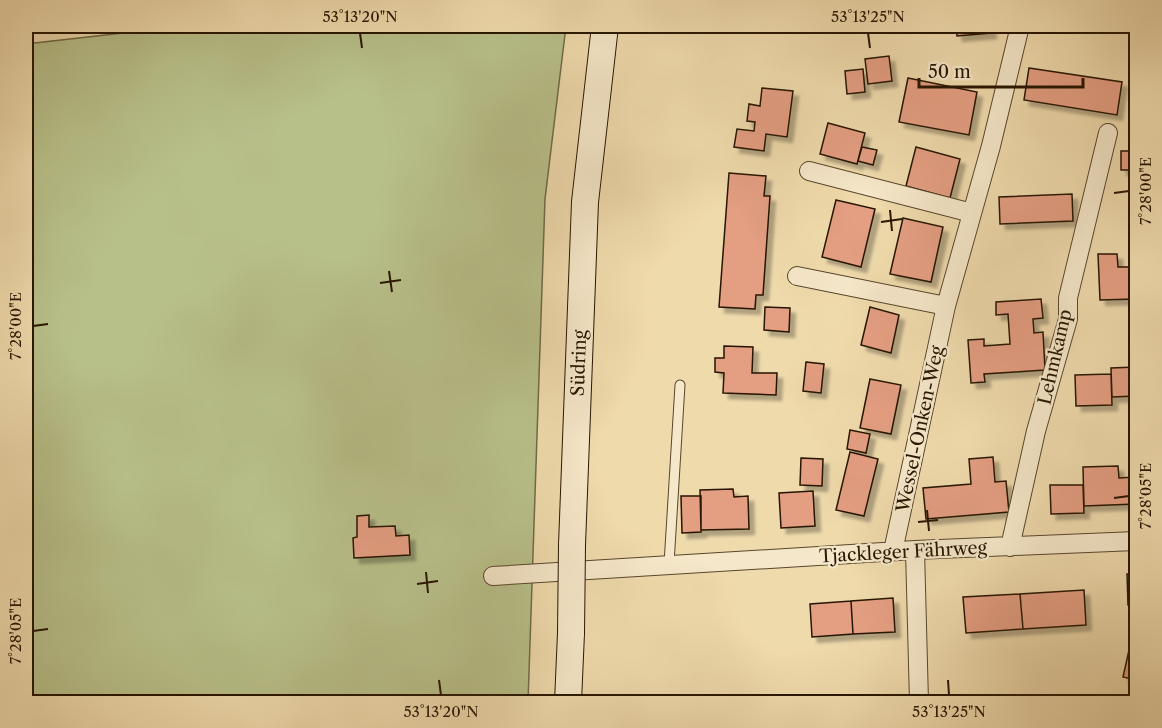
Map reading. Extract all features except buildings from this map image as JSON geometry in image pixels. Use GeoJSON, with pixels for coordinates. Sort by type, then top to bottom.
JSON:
{"type":"FeatureCollection","features":[{"type":"Feature","properties":{"kind":"main road","name":"Südring"},"geometry":{"type":"LineString","coordinates":[[568,702],[585,202],[604,26]]}},
{"type":"Feature","properties":{"kind":"street","name":"Wessel-Onken-Weg"},"geometry":{"type":"LineString","coordinates":[[893,551],[946,306],[1020,26]]}},
{"type":"Feature","properties":{"kind":"street","name":"Lehmkamp"},"geometry":{"type":"LineString","coordinates":[[1010,547],[1036,431],[1068,319],[1068,298],[1108,133]]}},
{"type":"Feature","properties":{"kind":"street"},"geometry":{"type":"LineString","coordinates":[[808,171],[972,213]]}},
{"type":"Feature","properties":{"kind":"street"},"geometry":{"type":"LineString","coordinates":[[796,276],[946,306]]}},
{"type":"Feature","properties":{"kind":"street","name":"Tjackleger Fährweg"},"geometry":{"type":"LineString","coordinates":[[493,576],[893,551],[1137,541]]}},
{"type":"Feature","properties":{"kind":"street"},"geometry":{"type":"LineString","coordinates":[[915,550],[919,702]]}},
{"type":"Feature","properties":{"kind":"lane"},"geometry":{"type":"LineString","coordinates":[[669,564],[680,385]]}},
{"type":"Feature","properties":{"kind":"green space"},"geometry":{"type":"Polygon","coordinates":[[[185,26],[566,26],[545,199],[528,702],[26,702],[26,44],[185,26]]]}}]}
